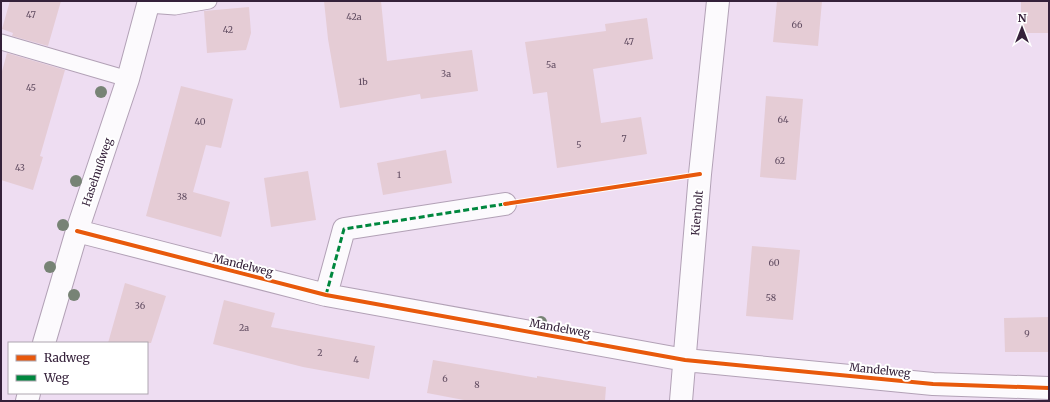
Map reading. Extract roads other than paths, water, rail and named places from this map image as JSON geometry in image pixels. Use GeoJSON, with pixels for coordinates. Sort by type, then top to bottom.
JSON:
{"type":"FeatureCollection","features":[{"type":"Feature","properties":{"kind":"street","name":"Kienholt"},"geometry":{"type":"LineString","coordinates":[[681,401],[700,174],[718,1]]}},
{"type":"Feature","properties":{"kind":"street","name":"Haselnußweg"},"geometry":{"type":"LineString","coordinates":[[44,342],[77,231],[128,79],[149,3]]}},
{"type":"Feature","properties":{"kind":"street"},"geometry":{"type":"LineString","coordinates":[[326,295],[344,229],[505,204]]}},
{"type":"Feature","properties":{"kind":"street","name":"Mandelweg"},"geometry":{"type":"LineString","coordinates":[[77,231],[326,295],[685,360],[933,384],[1049,388]]}},
{"type":"Feature","properties":{"kind":"lane"},"geometry":{"type":"LineString","coordinates":[[149,3],[175,7],[209,1]]}},
{"type":"Feature","properties":{"kind":"lane"},"geometry":{"type":"LineString","coordinates":[[1,42],[128,79]]}}]}
